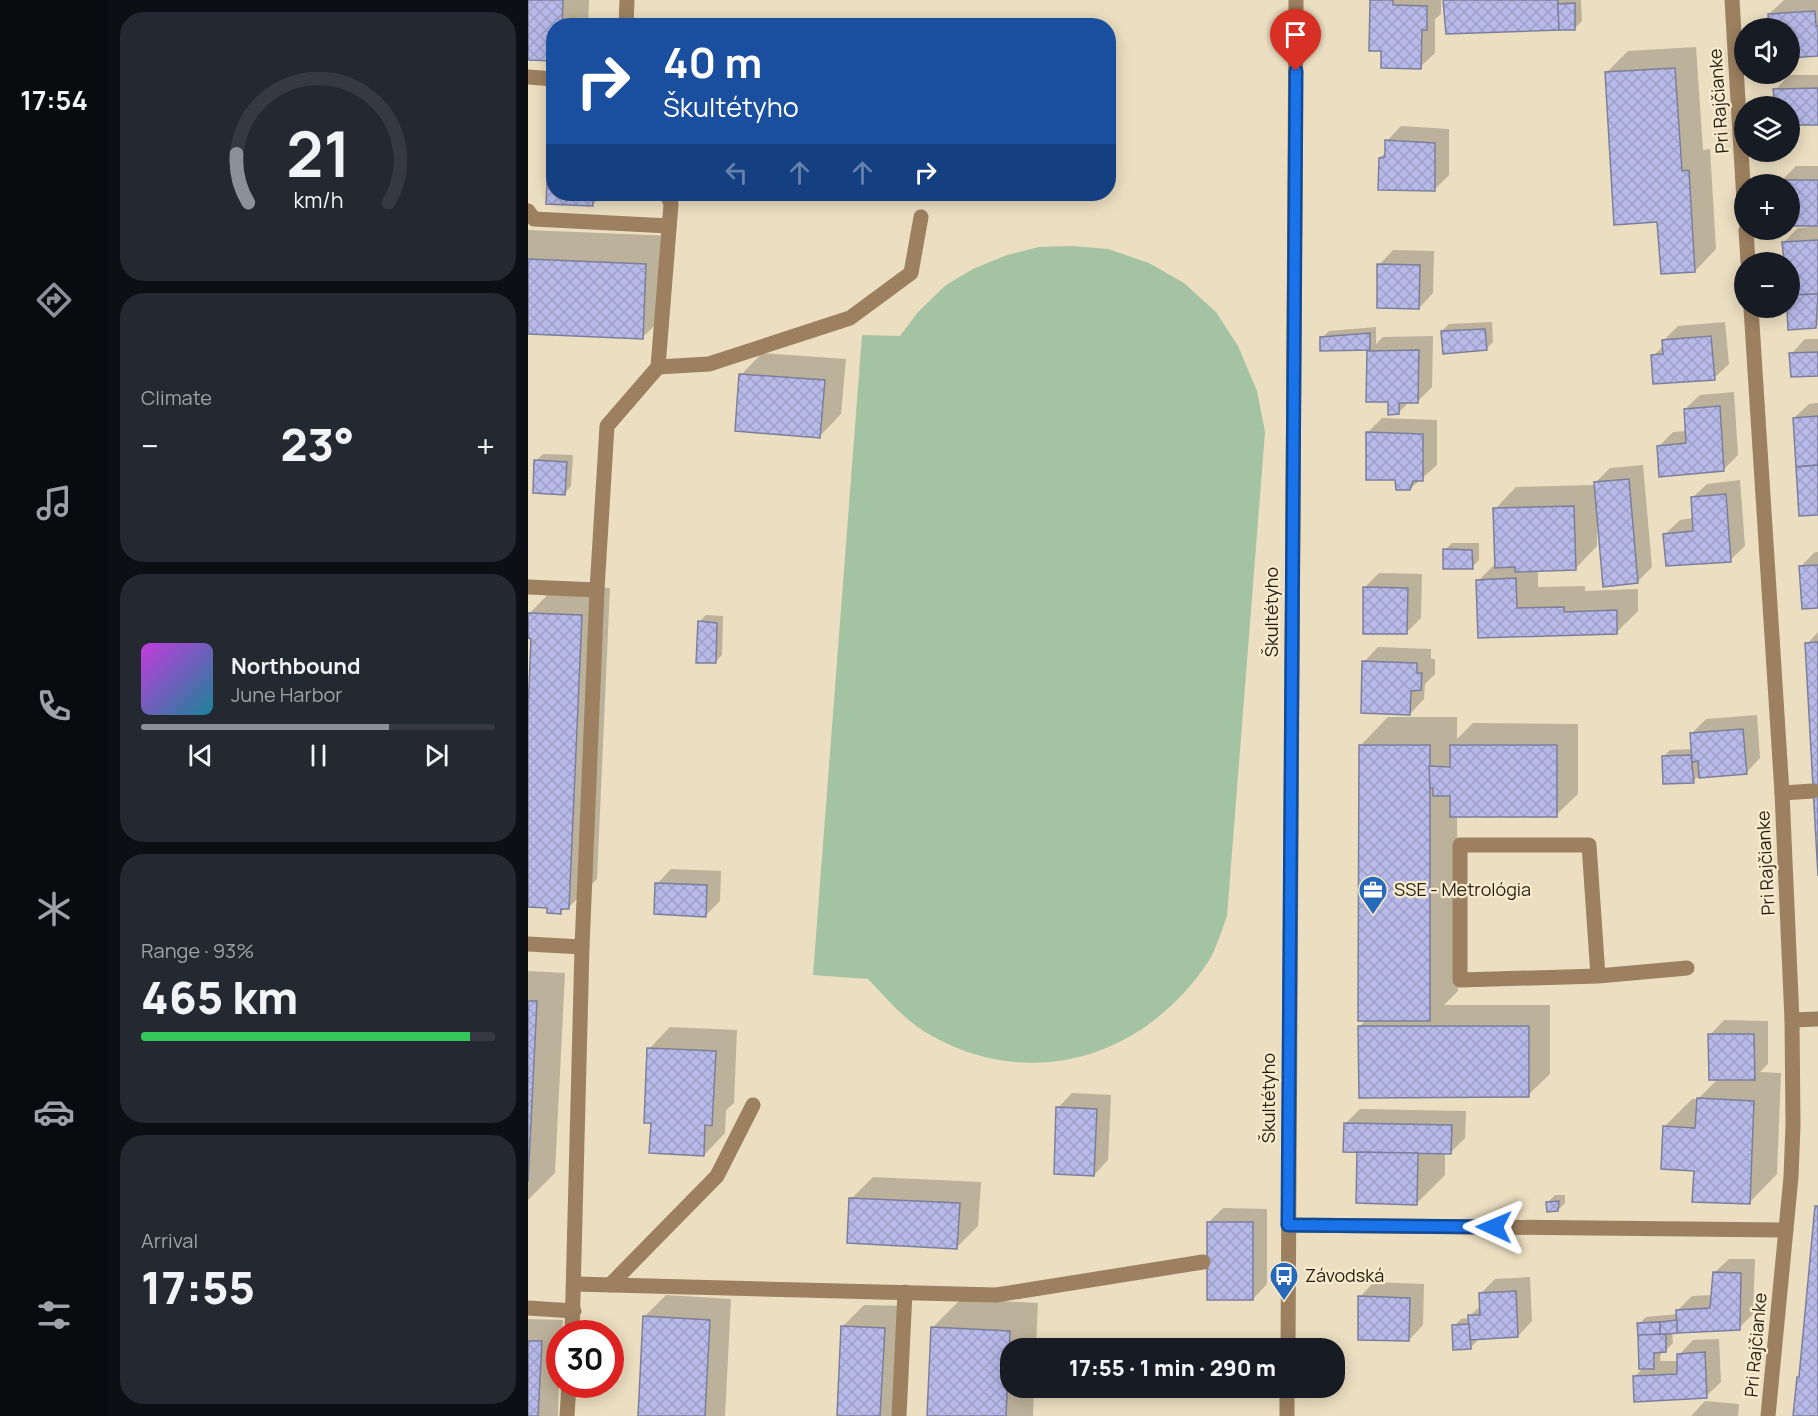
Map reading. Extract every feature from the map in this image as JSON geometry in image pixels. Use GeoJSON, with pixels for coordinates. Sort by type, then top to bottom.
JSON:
{"type":"FeatureCollection","features":[{"type":"Feature","properties":{"kind":"street"},"geometry":{"type":"LineString","coordinates":[[626,18],[627,0]]}},
{"type":"Feature","properties":{"kind":"street","name":"Škultétyho"},"geometry":{"type":"LineString","coordinates":[[1288,1338],[1296,0]]}},
{"type":"Feature","properties":{"kind":"street","name":"Pri Rajčianke"},"geometry":{"type":"LineString","coordinates":[[1732,0],[1742,174]]}},
{"type":"Feature","properties":{"kind":"street"},"geometry":{"type":"LineString","coordinates":[[528,77],[546,78]]}},
{"type":"Feature","properties":{"kind":"street"},"geometry":{"type":"LineString","coordinates":[[573,1320],[582,947],[597,590],[607,426],[658,367],[670,201]]}},
{"type":"Feature","properties":{"kind":"street"},"geometry":{"type":"LineString","coordinates":[[528,211],[534,219],[669,226]]}},
{"type":"Feature","properties":{"kind":"street"},"geometry":{"type":"LineString","coordinates":[[658,367],[709,364],[850,318],[911,273],[921,218]]}},
{"type":"Feature","properties":{"kind":"street","name":"Pri Rajčianke"},"geometry":{"type":"LineString","coordinates":[[1752,318],[1782,793],[1792,1020],[1793,1125],[1786,1230],[1768,1416]]}},
{"type":"Feature","properties":{"kind":"street"},"geometry":{"type":"LineString","coordinates":[[528,587],[597,590]]}},
{"type":"Feature","properties":{"kind":"street"},"geometry":{"type":"LineString","coordinates":[[1782,793],[1813,791]]}},
{"type":"Feature","properties":{"kind":"street"},"geometry":{"type":"LineString","coordinates":[[1598,976],[1589,845],[1460,845],[1460,980],[1598,976],[1687,968]]}},
{"type":"Feature","properties":{"kind":"street"},"geometry":{"type":"LineString","coordinates":[[528,944],[582,947]]}},
{"type":"Feature","properties":{"kind":"street"},"geometry":{"type":"LineString","coordinates":[[1792,1020],[1818,1019]]}},
{"type":"Feature","properties":{"kind":"street"},"geometry":{"type":"LineString","coordinates":[[610,1285],[717,1176],[753,1105]]}},
{"type":"Feature","properties":{"kind":"street"},"geometry":{"type":"LineString","coordinates":[[1288,1225],[1786,1230]]}},
{"type":"Feature","properties":{"kind":"street"},"geometry":{"type":"LineString","coordinates":[[574,1284],[996,1295],[1203,1262]]}},
{"type":"Feature","properties":{"kind":"street"},"geometry":{"type":"LineString","coordinates":[[899,1416],[904,1292]]}},
{"type":"Feature","properties":{"kind":"street"},"geometry":{"type":"LineString","coordinates":[[528,1308],[574,1311]]}},
{"type":"Feature","properties":{"kind":"street"},"geometry":{"type":"LineString","coordinates":[[567,1416],[568,1398]]}},
{"type":"Feature","properties":{"kind":"street"},"geometry":{"type":"LineString","coordinates":[[1287,1398],[1287,1416]]}},
{"type":"Feature","properties":{"kind":"green space"},"geometry":{"type":"Polygon","coordinates":[[[1072,246],[1108,249],[1149,263],[1184,283],[1216,312],[1238,346],[1257,391],[1265,432],[1227,916],[1217,943],[1210,959],[1184,992],[1155,1020],[1122,1041],[1086,1055],[1049,1062],[1010,1062],[971,1053],[932,1036],[890,1003],[868,979],[813,975],[862,335],[900,336],[918,312],[946,285],[973,269],[1007,255],[1039,247],[1072,246]]]}},
{"type":"Feature","properties":{"kind":"building"},"geometry":{"type":"Polygon","coordinates":[[[528,0],[563,0],[562,18],[546,18],[546,61],[528,60],[528,0]]]}},
{"type":"Feature","properties":{"kind":"building"},"geometry":{"type":"Polygon","coordinates":[[[1370,0],[1393,0],[1393,5],[1427,6],[1427,30],[1422,30],[1421,69],[1381,68],[1381,51],[1369,51],[1370,0]]]}},
{"type":"Feature","properties":{"kind":"building"},"geometry":{"type":"Polygon","coordinates":[[[1443,0],[1558,0],[1559,30],[1446,34],[1443,0]]]}},
{"type":"Feature","properties":{"kind":"building"},"geometry":{"type":"Polygon","coordinates":[[[1575,3],[1575,30],[1559,30],[1558,4],[1575,3]]]}},
{"type":"Feature","properties":{"kind":"building"},"geometry":{"type":"Polygon","coordinates":[[[1815,11],[1816,26],[1818,26],[1818,56],[1800,57],[1800,18],[1768,18],[1768,14],[1815,11]]]}},
{"type":"Feature","properties":{"kind":"building"},"geometry":{"type":"Polygon","coordinates":[[[1675,68],[1682,171],[1689,170],[1695,272],[1661,274],[1657,222],[1614,225],[1605,72],[1675,68]]]}},
{"type":"Feature","properties":{"kind":"building"},"geometry":{"type":"Polygon","coordinates":[[[1818,88],[1818,125],[1800,125],[1800,96],[1774,96],[1773,89],[1818,88]]]}},
{"type":"Feature","properties":{"kind":"building"},"geometry":{"type":"Polygon","coordinates":[[[1385,140],[1435,143],[1435,191],[1378,190],[1379,158],[1385,157],[1385,140]]]}},
{"type":"Feature","properties":{"kind":"building"},"geometry":{"type":"Polygon","coordinates":[[[1800,180],[1818,180],[1818,226],[1800,226],[1800,180]]]}},
{"type":"Feature","properties":{"kind":"building"},"geometry":{"type":"Polygon","coordinates":[[[546,201],[593,201],[593,206],[546,204],[546,201]]]}},
{"type":"Feature","properties":{"kind":"building"},"geometry":{"type":"Polygon","coordinates":[[[1818,240],[1818,294],[1800,295],[1800,252],[1783,252],[1782,242],[1818,240]]]}},
{"type":"Feature","properties":{"kind":"building"},"geometry":{"type":"Polygon","coordinates":[[[528,259],[646,264],[643,339],[528,334],[528,259]]]}},
{"type":"Feature","properties":{"kind":"building"},"geometry":{"type":"Polygon","coordinates":[[[1377,264],[1420,265],[1419,309],[1377,308],[1377,264]]]}},
{"type":"Feature","properties":{"kind":"building"},"geometry":{"type":"Polygon","coordinates":[[[1818,294],[1816,328],[1788,330],[1787,318],[1800,318],[1800,295],[1818,294]]]}},
{"type":"Feature","properties":{"kind":"building"},"geometry":{"type":"Polygon","coordinates":[[[1485,329],[1487,350],[1443,354],[1441,331],[1485,329]]]}},
{"type":"Feature","properties":{"kind":"building"},"geometry":{"type":"Polygon","coordinates":[[[1370,333],[1370,350],[1320,351],[1320,337],[1370,333]]]}},
{"type":"Feature","properties":{"kind":"building"},"geometry":{"type":"Polygon","coordinates":[[[1711,336],[1715,380],[1653,384],[1651,355],[1663,354],[1662,340],[1711,336]]]}},
{"type":"Feature","properties":{"kind":"building"},"geometry":{"type":"Polygon","coordinates":[[[1419,350],[1418,403],[1399,403],[1399,414],[1388,415],[1388,402],[1366,402],[1367,351],[1419,350]]]}},
{"type":"Feature","properties":{"kind":"building"},"geometry":{"type":"Polygon","coordinates":[[[1818,352],[1818,376],[1791,377],[1789,353],[1818,352]]]}},
{"type":"Feature","properties":{"kind":"building"},"geometry":{"type":"Polygon","coordinates":[[[739,374],[825,380],[820,438],[735,431],[739,374]]]}},
{"type":"Feature","properties":{"kind":"building"},"geometry":{"type":"Polygon","coordinates":[[[1720,406],[1724,471],[1659,477],[1657,446],[1686,443],[1684,409],[1720,406]]]}},
{"type":"Feature","properties":{"kind":"building"},"geometry":{"type":"Polygon","coordinates":[[[1818,416],[1818,465],[1796,467],[1793,418],[1818,416]]]}},
{"type":"Feature","properties":{"kind":"building"},"geometry":{"type":"Polygon","coordinates":[[[1366,432],[1423,434],[1423,481],[1413,481],[1410,490],[1396,490],[1395,480],[1366,480],[1366,432]]]}},
{"type":"Feature","properties":{"kind":"building"},"geometry":{"type":"Polygon","coordinates":[[[534,460],[567,462],[565,495],[533,493],[534,460]]]}},
{"type":"Feature","properties":{"kind":"building"},"geometry":{"type":"Polygon","coordinates":[[[1818,465],[1818,515],[1799,516],[1796,467],[1818,465]]]}},
{"type":"Feature","properties":{"kind":"building"},"geometry":{"type":"Polygon","coordinates":[[[1629,479],[1638,583],[1603,587],[1594,482],[1629,479]]]}},
{"type":"Feature","properties":{"kind":"building"},"geometry":{"type":"Polygon","coordinates":[[[1726,494],[1731,562],[1666,566],[1663,534],[1693,531],[1691,497],[1726,494]]]}},
{"type":"Feature","properties":{"kind":"building"},"geometry":{"type":"Polygon","coordinates":[[[1574,506],[1576,570],[1515,572],[1515,567],[1495,568],[1493,508],[1574,506]]]}},
{"type":"Feature","properties":{"kind":"building"},"geometry":{"type":"Polygon","coordinates":[[[1443,549],[1472,550],[1473,569],[1443,569],[1443,549]]]}},
{"type":"Feature","properties":{"kind":"building"},"geometry":{"type":"Polygon","coordinates":[[[1818,565],[1818,608],[1802,609],[1799,566],[1818,565]]]}},
{"type":"Feature","properties":{"kind":"building"},"geometry":{"type":"Polygon","coordinates":[[[1516,578],[1517,608],[1564,607],[1564,612],[1617,610],[1617,634],[1478,638],[1476,580],[1516,578]]]}},
{"type":"Feature","properties":{"kind":"building"},"geometry":{"type":"Polygon","coordinates":[[[1363,587],[1408,588],[1407,634],[1363,634],[1363,587]]]}},
{"type":"Feature","properties":{"kind":"building"},"geometry":{"type":"Polygon","coordinates":[[[528,613],[582,615],[569,909],[561,909],[561,914],[547,913],[547,908],[528,907],[528,709],[531,639],[528,638],[528,613]]]}},
{"type":"Feature","properties":{"kind":"building"},"geometry":{"type":"Polygon","coordinates":[[[698,621],[717,623],[716,663],[696,663],[698,621]]]}},
{"type":"Feature","properties":{"kind":"building"},"geometry":{"type":"Polygon","coordinates":[[[1818,642],[1818,876],[1805,643],[1818,642]]]}},
{"type":"Feature","properties":{"kind":"building"},"geometry":{"type":"Polygon","coordinates":[[[1362,661],[1417,663],[1417,673],[1422,673],[1421,690],[1411,691],[1410,715],[1361,713],[1362,661]]]}},
{"type":"Feature","properties":{"kind":"building"},"geometry":{"type":"Polygon","coordinates":[[[1743,729],[1747,774],[1699,778],[1698,761],[1692,762],[1690,733],[1743,729]]]}},
{"type":"Feature","properties":{"kind":"building"},"geometry":{"type":"Polygon","coordinates":[[[1359,745],[1430,745],[1430,1021],[1358,1021],[1359,745]]]}},
{"type":"Feature","properties":{"kind":"building"},"geometry":{"type":"Polygon","coordinates":[[[1450,745],[1557,745],[1557,817],[1450,817],[1450,796],[1433,796],[1433,788],[1430,788],[1429,766],[1450,767],[1450,745]]]}},
{"type":"Feature","properties":{"kind":"building"},"geometry":{"type":"Polygon","coordinates":[[[1691,755],[1694,783],[1663,784],[1662,756],[1691,755]]]}},
{"type":"Feature","properties":{"kind":"building"},"geometry":{"type":"Polygon","coordinates":[[[655,883],[707,885],[706,917],[654,914],[655,883]]]}},
{"type":"Feature","properties":{"kind":"building"},"geometry":{"type":"Polygon","coordinates":[[[528,1001],[537,1001],[528,1182],[528,1001]]]}},
{"type":"Feature","properties":{"kind":"building"},"geometry":{"type":"Polygon","coordinates":[[[1358,1026],[1529,1026],[1529,1097],[1359,1098],[1358,1026]]]}},
{"type":"Feature","properties":{"kind":"building"},"geometry":{"type":"Polygon","coordinates":[[[1708,1034],[1754,1034],[1755,1080],[1709,1080],[1708,1034]]]}},
{"type":"Feature","properties":{"kind":"building"},"geometry":{"type":"Polygon","coordinates":[[[647,1048],[716,1051],[712,1126],[705,1125],[704,1156],[649,1153],[651,1123],[644,1123],[647,1048]]]}},
{"type":"Feature","properties":{"kind":"building"},"geometry":{"type":"Polygon","coordinates":[[[1697,1098],[1754,1101],[1750,1204],[1692,1202],[1694,1171],[1661,1169],[1663,1126],[1695,1128],[1697,1098]]]}},
{"type":"Feature","properties":{"kind":"building"},"geometry":{"type":"Polygon","coordinates":[[[1056,1107],[1097,1109],[1094,1176],[1054,1174],[1056,1107]]]}},
{"type":"Feature","properties":{"kind":"building"},"geometry":{"type":"Polygon","coordinates":[[[1344,1123],[1452,1125],[1451,1154],[1343,1152],[1344,1123]]]}},
{"type":"Feature","properties":{"kind":"building"},"geometry":{"type":"Polygon","coordinates":[[[1357,1152],[1418,1153],[1417,1205],[1356,1203],[1357,1152]]]}},
{"type":"Feature","properties":{"kind":"building"},"geometry":{"type":"Polygon","coordinates":[[[849,1198],[960,1203],[957,1249],[847,1243],[849,1198]]]}},
{"type":"Feature","properties":{"kind":"building"},"geometry":{"type":"Polygon","coordinates":[[[1559,1201],[1558,1211],[1547,1212],[1546,1202],[1559,1201]]]}},
{"type":"Feature","properties":{"kind":"building"},"geometry":{"type":"Polygon","coordinates":[[[1815,1206],[1818,1206],[1818,1416],[1793,1416],[1797,1377],[1799,1377],[1815,1206]]]}},
{"type":"Feature","properties":{"kind":"building"},"geometry":{"type":"Polygon","coordinates":[[[1207,1222],[1253,1222],[1253,1300],[1207,1300],[1207,1222]]]}},
{"type":"Feature","properties":{"kind":"building"},"geometry":{"type":"Polygon","coordinates":[[[1713,1272],[1741,1273],[1740,1330],[1677,1333],[1676,1310],[1710,1308],[1713,1272]]]}},
{"type":"Feature","properties":{"kind":"building"},"geometry":{"type":"Polygon","coordinates":[[[1516,1291],[1518,1337],[1470,1340],[1468,1315],[1480,1315],[1479,1293],[1516,1291]]]}},
{"type":"Feature","properties":{"kind":"building"},"geometry":{"type":"Polygon","coordinates":[[[1358,1296],[1410,1298],[1409,1341],[1358,1340],[1358,1296]]]}},
{"type":"Feature","properties":{"kind":"building"},"geometry":{"type":"Polygon","coordinates":[[[643,1316],[710,1320],[705,1416],[638,1416],[643,1316]]]}},
{"type":"Feature","properties":{"kind":"building"},"geometry":{"type":"Polygon","coordinates":[[[1677,1320],[1677,1333],[1660,1335],[1660,1322],[1677,1320]]]}},
{"type":"Feature","properties":{"kind":"building"},"geometry":{"type":"Polygon","coordinates":[[[1660,1322],[1660,1335],[1638,1335],[1637,1323],[1660,1322]]]}},
{"type":"Feature","properties":{"kind":"building"},"geometry":{"type":"Polygon","coordinates":[[[1469,1324],[1471,1349],[1453,1350],[1452,1325],[1469,1324]]]}},
{"type":"Feature","properties":{"kind":"building"},"geometry":{"type":"Polygon","coordinates":[[[841,1326],[885,1328],[880,1416],[837,1416],[841,1326]]]}},
{"type":"Feature","properties":{"kind":"building"},"geometry":{"type":"Polygon","coordinates":[[[931,1327],[1010,1331],[1010,1338],[1000,1338],[1000,1398],[1007,1398],[1006,1416],[927,1416],[931,1327]]]}},
{"type":"Feature","properties":{"kind":"building"},"geometry":{"type":"Polygon","coordinates":[[[1666,1334],[1666,1352],[1654,1353],[1654,1369],[1639,1369],[1638,1335],[1666,1334]]]}},
{"type":"Feature","properties":{"kind":"building"},"geometry":{"type":"Polygon","coordinates":[[[528,1341],[542,1341],[538,1416],[528,1416],[528,1341]]]}},
{"type":"Feature","properties":{"kind":"building"},"geometry":{"type":"Polygon","coordinates":[[[1705,1352],[1707,1398],[1634,1402],[1633,1376],[1677,1374],[1677,1354],[1705,1352]]]}},
{"type":"Feature","properties":{"kind":"place","name":"SSE - Metrológia"},"geometry":{"type":"Point","coordinates":[1373,916]}},
{"type":"Feature","properties":{"kind":"place","name":"Závodská"},"geometry":{"type":"Point","coordinates":[1284,1302]}},
{"type":"Feature","properties":{"kind":"route"},"geometry":{"type":"LineString","coordinates":[[1296,71],[1288,1225],[1494,1227]]}}]}
